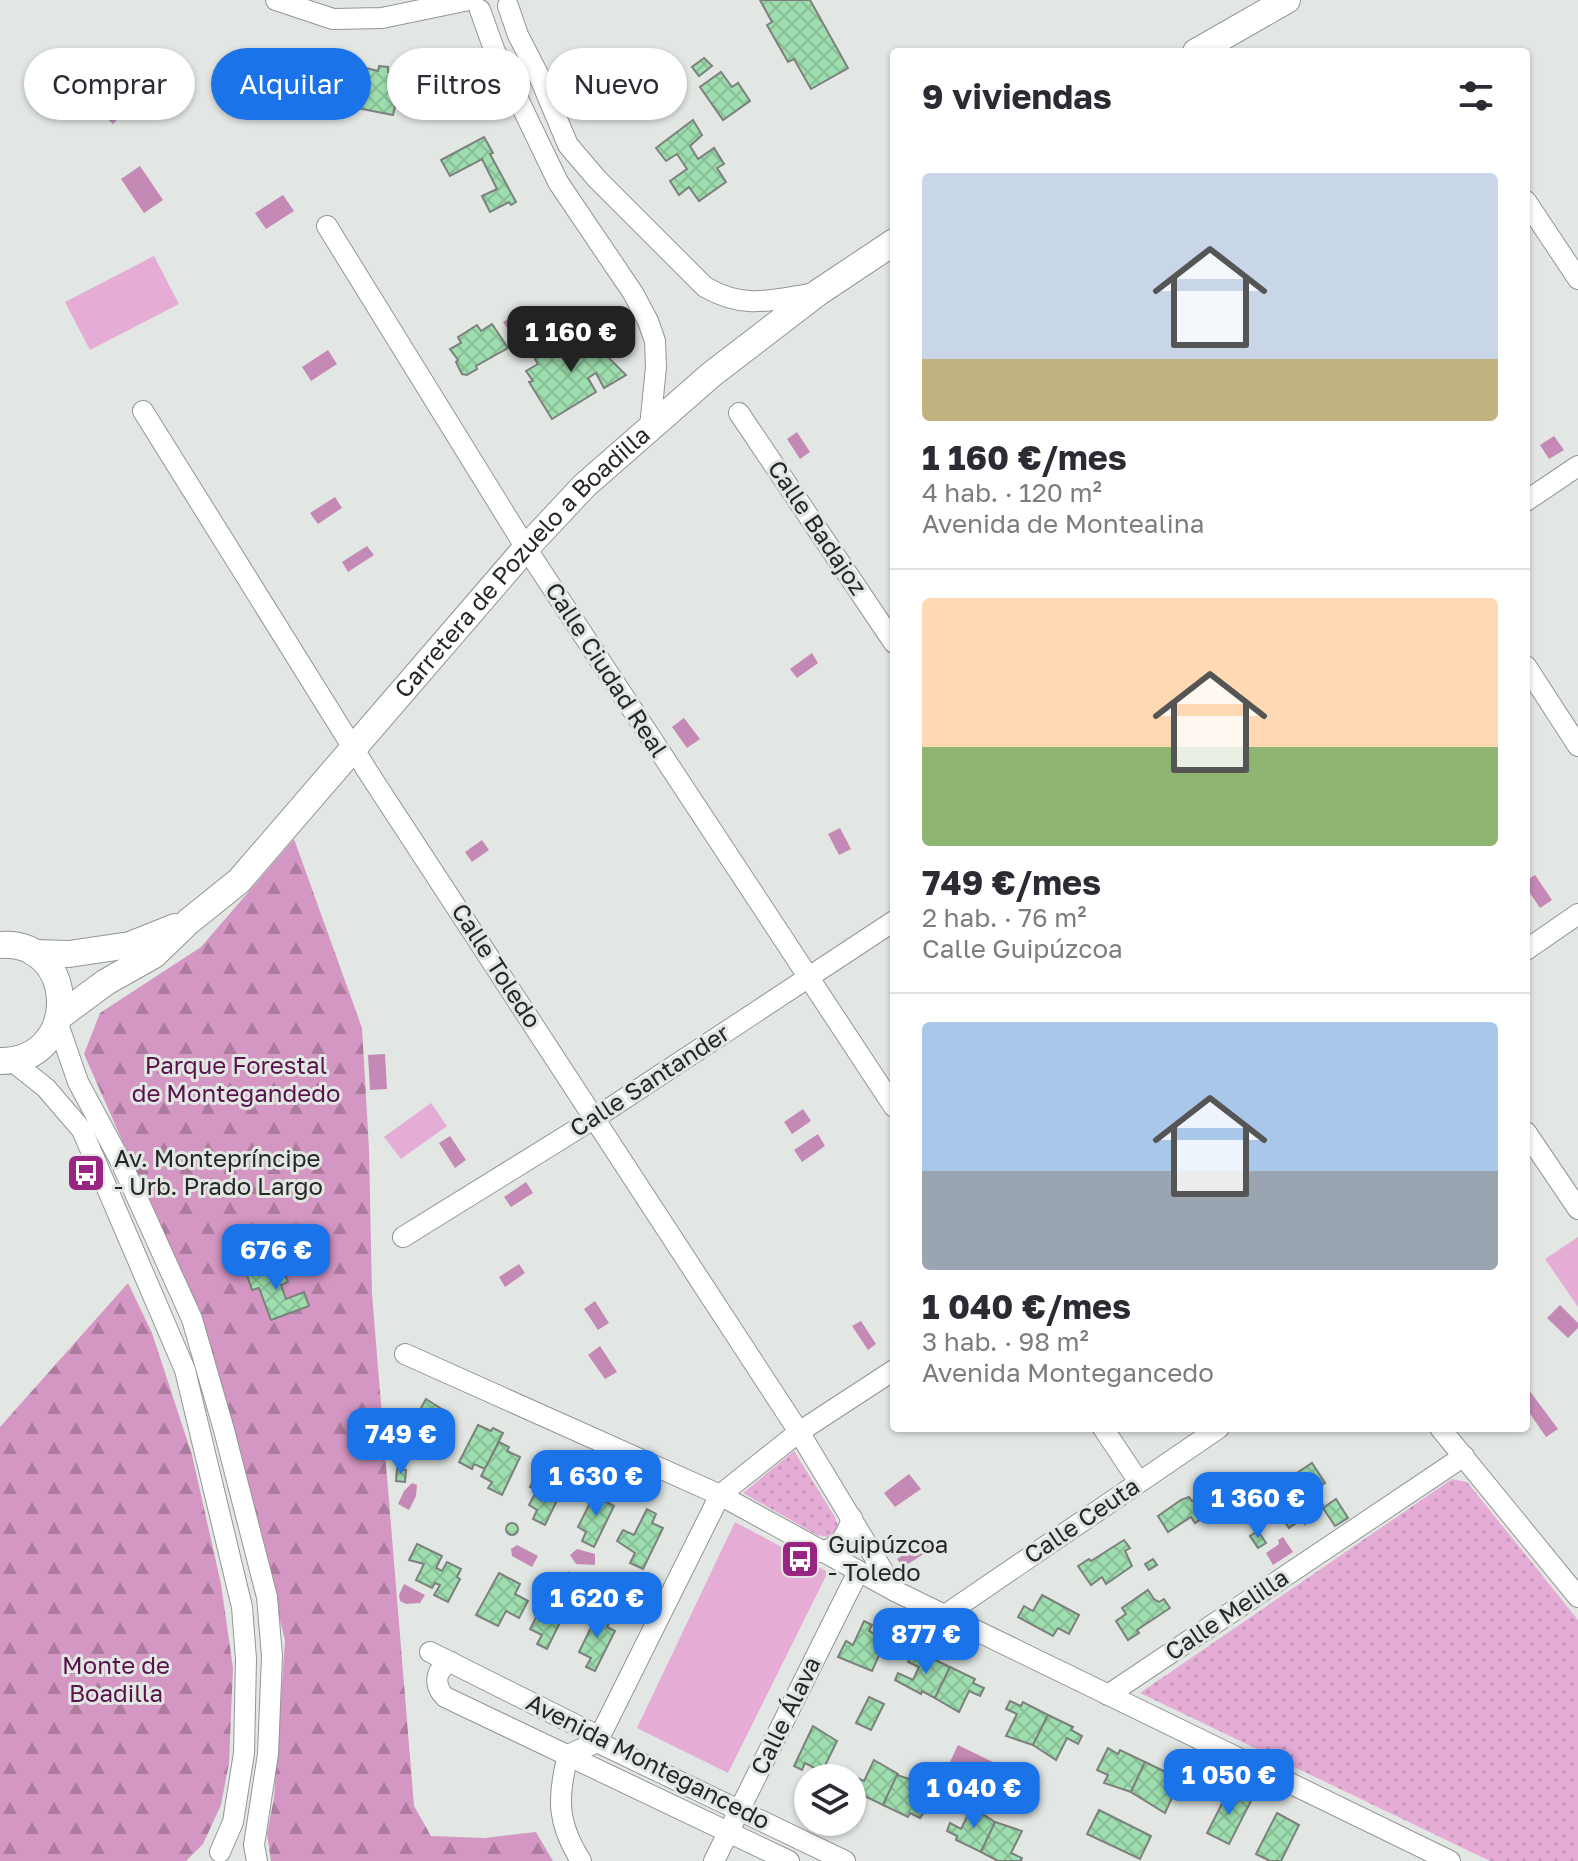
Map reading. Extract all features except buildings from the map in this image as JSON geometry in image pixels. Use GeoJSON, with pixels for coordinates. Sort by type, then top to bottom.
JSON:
{"type":"FeatureCollection","features":[{"type":"Feature","properties":{"kind":"main road"},"geometry":{"type":"LineString","coordinates":[[1203,48],[1287,0]]}},
{"type":"Feature","properties":{"kind":"main road","name":"Carretera de Pozuelo a Boadilla"},"geometry":{"type":"LineString","coordinates":[[6,1061],[40,1049],[59,1020],[106,982],[154,955],[188,922],[239,881],[526,548],[584,486],[712,374],[819,292],[890,245]]}},
{"type":"Feature","properties":{"kind":"main road","name":"Carretera de Pozuelo a Boadilla"},"geometry":{"type":"LineString","coordinates":[[3,943],[34,953],[69,954],[130,945],[188,922]]}},
{"type":"Feature","properties":{"kind":"main road"},"geometry":{"type":"LineString","coordinates":[[34,953],[52,970],[61,992],[59,1020]]}},
{"type":"Feature","properties":{"kind":"street"},"geometry":{"type":"LineString","coordinates":[[276,0],[333,19],[382,18],[474,3],[490,13],[500,12],[510,3],[518,35],[568,145],[597,179],[705,287],[723,297],[759,303],[819,292]]}},
{"type":"Feature","properties":{"kind":"street"},"geometry":{"type":"LineString","coordinates":[[474,3],[558,182],[633,293],[648,321],[655,341],[656,367],[650,427]]}},
{"type":"Feature","properties":{"kind":"street"},"geometry":{"type":"LineString","coordinates":[[1530,207],[1578,279]]}},
{"type":"Feature","properties":{"kind":"street","name":"Calle Ciudad Real"},"geometry":{"type":"LineString","coordinates":[[327,226],[526,548],[890,1101]]}},
{"type":"Feature","properties":{"kind":"street","name":"Calle Toledo"},"geometry":{"type":"LineString","coordinates":[[143,411],[354,750],[799,1432],[895,1591]]}},
{"type":"Feature","properties":{"kind":"street","name":"Calle Badajoz"},"geometry":{"type":"LineString","coordinates":[[739,413],[890,637]]}},
{"type":"Feature","properties":{"kind":"street"},"geometry":{"type":"LineString","coordinates":[[1530,498],[1578,466]]}},
{"type":"Feature","properties":{"kind":"street"},"geometry":{"type":"LineString","coordinates":[[1530,672],[1578,746]]}},
{"type":"Feature","properties":{"kind":"street"},"geometry":{"type":"LineString","coordinates":[[1530,947],[1578,914]]}},
{"type":"Feature","properties":{"kind":"street","name":"Calle Santander"},"geometry":{"type":"LineString","coordinates":[[403,1237],[595,1118],[890,924]]}},
{"type":"Feature","properties":{"kind":"street"},"geometry":{"type":"LineString","coordinates":[[59,1020],[78,1082],[120,1160],[192,1319],[267,1597],[272,1670],[268,1754],[254,1845],[256,1861]]}},
{"type":"Feature","properties":{"kind":"street"},"geometry":{"type":"LineString","coordinates":[[6,1061],[46,1088],[82,1130],[185,1370],[242,1607],[246,1659],[244,1753],[233,1822],[213,1856]]}},
{"type":"Feature","properties":{"kind":"street"},"geometry":{"type":"LineString","coordinates":[[1530,1138],[1578,1209]]}},
{"type":"Feature","properties":{"kind":"street"},"geometry":{"type":"LineString","coordinates":[[405,1354],[720,1495],[895,1591],[1450,1861]]}},
{"type":"Feature","properties":{"kind":"street"},"geometry":{"type":"LineString","coordinates":[[581,1861],[569,1842],[559,1805],[568,1755],[597,1742],[720,1495],[799,1432],[890,1373]]}},
{"type":"Feature","properties":{"kind":"street"},"geometry":{"type":"LineString","coordinates":[[1106,1432],[1139,1482]]}},
{"type":"Feature","properties":{"kind":"street","name":"Calle Ceuta"},"geometry":{"type":"LineString","coordinates":[[945,1615],[1213,1432]]}},
{"type":"Feature","properties":{"kind":"street"},"geometry":{"type":"LineString","coordinates":[[1443,1432],[1578,1597]]}},
{"type":"Feature","properties":{"kind":"street","name":"Calle Melilla"},"geometry":{"type":"LineString","coordinates":[[1108,1695],[1464,1456]]}},
{"type":"Feature","properties":{"kind":"street"},"geometry":{"type":"LineString","coordinates":[[822,1552],[840,1543],[847,1534],[852,1518]]}},
{"type":"Feature","properties":{"kind":"street","name":"Calle Álava"},"geometry":{"type":"LineString","coordinates":[[714,1861],[858,1572]]}},
{"type":"Feature","properties":{"kind":"street","name":"Avenida Montegancedo"},"geometry":{"type":"LineString","coordinates":[[430,1652],[590,1732],[597,1742],[845,1861]]}},
{"type":"Feature","properties":{"kind":"street","name":"Avenida Montegancedo"},"geometry":{"type":"LineString","coordinates":[[451,1662],[437,1676],[437,1685],[445,1697],[789,1861]]}},
{"type":"Feature","properties":{"kind":"street"},"geometry":{"type":"LineString","coordinates":[[213,1856],[241,1852],[256,1861]]}},
{"type":"Feature","properties":{"kind":"shaded area"},"geometry":{"type":"Polygon","coordinates":[[[140,166],[163,200],[144,213],[121,179],[140,166]]]}},
{"type":"Feature","properties":{"kind":"shaded area"},"geometry":{"type":"Polygon","coordinates":[[[283,195],[294,211],[266,229],[255,213],[283,195]]]}},
{"type":"Feature","properties":{"kind":"shaded area"},"geometry":{"type":"Polygon","coordinates":[[[154,256],[179,304],[90,350],[65,302],[154,256]]]}},
{"type":"Feature","properties":{"kind":"shaded area"},"geometry":{"type":"Polygon","coordinates":[[[515,315],[529,337],[518,345],[503,322],[515,315]]]}},
{"type":"Feature","properties":{"kind":"shaded area"},"geometry":{"type":"Polygon","coordinates":[[[328,350],[337,364],[311,381],[302,367],[328,350]]]}},
{"type":"Feature","properties":{"kind":"shaded area"},"geometry":{"type":"Polygon","coordinates":[[[797,432],[810,452],[800,459],[787,439],[797,432]]]}},
{"type":"Feature","properties":{"kind":"shaded area"},"geometry":{"type":"Polygon","coordinates":[[[1554,436],[1564,450],[1549,459],[1540,445],[1554,436]]]}},
{"type":"Feature","properties":{"kind":"shaded area"},"geometry":{"type":"Polygon","coordinates":[[[335,497],[342,508],[318,524],[310,513],[335,497]]]}},
{"type":"Feature","properties":{"kind":"shaded area"},"geometry":{"type":"Polygon","coordinates":[[[367,546],[374,555],[348,572],[342,562],[367,546]]]}},
{"type":"Feature","properties":{"kind":"shaded area"},"geometry":{"type":"Polygon","coordinates":[[[812,653],[818,663],[797,678],[790,669],[812,653]]]}},
{"type":"Feature","properties":{"kind":"shaded area"},"geometry":{"type":"Polygon","coordinates":[[[684,718],[700,739],[687,748],[672,727],[684,718]]]}},
{"type":"Feature","properties":{"kind":"shaded area"},"geometry":{"type":"Polygon","coordinates":[[[840,828],[851,849],[839,855],[828,834],[840,828]]]}},
{"type":"Feature","properties":{"kind":"shaded area"},"geometry":{"type":"Polygon","coordinates":[[[482,840],[489,850],[472,862],[465,852],[482,840]]]}},
{"type":"Feature","properties":{"kind":"shaded area"},"geometry":{"type":"Polygon","coordinates":[[[1535,875],[1552,900],[1540,908],[1530,893],[1530,878],[1535,875]]]}},
{"type":"Feature","properties":{"kind":"shaded area"},"geometry":{"type":"Polygon","coordinates":[[[385,1054],[387,1089],[370,1090],[368,1055],[385,1054]]]}},
{"type":"Feature","properties":{"kind":"shaded area"},"geometry":{"type":"Polygon","coordinates":[[[431,1103],[447,1126],[401,1159],[384,1137],[431,1103]]]}},
{"type":"Feature","properties":{"kind":"shaded area"},"geometry":{"type":"Polygon","coordinates":[[[803,1109],[811,1121],[792,1134],[784,1122],[803,1109]]]}},
{"type":"Feature","properties":{"kind":"shaded area"},"geometry":{"type":"Polygon","coordinates":[[[818,1134],[825,1146],[802,1162],[794,1150],[818,1134]]]}},
{"type":"Feature","properties":{"kind":"shaded area"},"geometry":{"type":"Polygon","coordinates":[[[450,1136],[466,1160],[455,1168],[439,1143],[450,1136]]]}},
{"type":"Feature","properties":{"kind":"shaded area"},"geometry":{"type":"Polygon","coordinates":[[[526,1182],[533,1193],[511,1207],[504,1197],[526,1182]]]}},
{"type":"Feature","properties":{"kind":"shaded area"},"geometry":{"type":"Polygon","coordinates":[[[1578,1237],[1578,1307],[1545,1259],[1578,1237]]]}},
{"type":"Feature","properties":{"kind":"shaded area"},"geometry":{"type":"Polygon","coordinates":[[[519,1264],[525,1273],[505,1287],[499,1277],[519,1264]]]}},
{"type":"Feature","properties":{"kind":"shaded area"},"geometry":{"type":"Polygon","coordinates":[[[595,1301],[609,1323],[598,1330],[584,1309],[595,1301]]]}},
{"type":"Feature","properties":{"kind":"shaded area"},"geometry":{"type":"Polygon","coordinates":[[[1560,1305],[1578,1323],[1578,1328],[1568,1338],[1547,1318],[1560,1305]]]}},
{"type":"Feature","properties":{"kind":"shaded area"},"geometry":{"type":"Polygon","coordinates":[[[861,1321],[876,1344],[868,1350],[852,1326],[861,1321]]]}},
{"type":"Feature","properties":{"kind":"shaded area"},"geometry":{"type":"Polygon","coordinates":[[[600,1346],[617,1372],[605,1379],[588,1355],[600,1346]]]}},
{"type":"Feature","properties":{"kind":"shaded area"},"geometry":{"type":"Polygon","coordinates":[[[1530,1391],[1558,1429],[1546,1437],[1530,1414],[1530,1391]]]}},
{"type":"Feature","properties":{"kind":"shaded area"},"geometry":{"type":"Polygon","coordinates":[[[794,1451],[835,1517],[839,1529],[828,1537],[817,1535],[743,1493],[794,1451]]]}},
{"type":"Feature","properties":{"kind":"shaded area"},"geometry":{"type":"Polygon","coordinates":[[[909,1474],[921,1489],[895,1507],[884,1493],[909,1474]]]}},
{"type":"Feature","properties":{"kind":"shaded area"},"geometry":{"type":"Polygon","coordinates":[[[1452,1479],[1467,1482],[1578,1620],[1578,1861],[1490,1861],[1140,1693],[1452,1479]]]}},
{"type":"Feature","properties":{"kind":"shaded area"},"geometry":{"type":"Polygon","coordinates":[[[412,1483],[417,1485],[416,1496],[409,1510],[398,1504],[412,1483]]]}},
{"type":"Feature","properties":{"kind":"shaded area"},"geometry":{"type":"Polygon","coordinates":[[[735,1522],[828,1572],[728,1773],[637,1728],[735,1522]]]}},
{"type":"Feature","properties":{"kind":"shaded area"},"geometry":{"type":"Polygon","coordinates":[[[1283,1537],[1293,1552],[1273,1565],[1266,1553],[1283,1537]]]}},
{"type":"Feature","properties":{"kind":"shaded area"},"geometry":{"type":"Polygon","coordinates":[[[929,1538],[935,1547],[903,1567],[897,1559],[929,1538]]]}},
{"type":"Feature","properties":{"kind":"shaded area"},"geometry":{"type":"Polygon","coordinates":[[[517,1545],[538,1556],[532,1567],[512,1556],[511,1549],[517,1545]]]}},
{"type":"Feature","properties":{"kind":"shaded area"},"geometry":{"type":"Polygon","coordinates":[[[577,1549],[595,1554],[595,1565],[576,1564],[570,1555],[577,1549]]]}},
{"type":"Feature","properties":{"kind":"shaded area"},"geometry":{"type":"Polygon","coordinates":[[[568,1571],[590,1582],[585,1593],[563,1582],[568,1571]]]}},
{"type":"Feature","properties":{"kind":"shaded area"},"geometry":{"type":"Polygon","coordinates":[[[629,1579],[649,1588],[644,1598],[624,1588],[622,1582],[629,1579]]]}},
{"type":"Feature","properties":{"kind":"shaded area"},"geometry":{"type":"Polygon","coordinates":[[[404,1584],[425,1595],[420,1603],[400,1601],[404,1584]]]}},
{"type":"Feature","properties":{"kind":"shaded area"},"geometry":{"type":"Polygon","coordinates":[[[958,1745],[1013,1772],[1004,1790],[949,1764],[958,1745]]]}},
{"type":"Feature","properties":{"kind":"green space","name":"Parque Forestal de Montegandedo"},"geometry":{"type":"Polygon","coordinates":[[[294,839],[362,1028],[369,1149],[372,1294],[414,1806],[431,1836],[484,1838],[536,1832],[553,1861],[271,1861],[267,1834],[274,1798],[285,1640],[203,1324],[84,1054],[100,1013],[201,947],[294,839]]]}},
{"type":"Feature","properties":{"kind":"green space","name":"Monte de Boadilla"},"geometry":{"type":"Polygon","coordinates":[[[128,1283],[152,1333],[192,1455],[221,1584],[233,1668],[229,1763],[221,1805],[203,1844],[186,1861],[0,1861],[0,1427],[128,1283]]]}},
{"type":"Feature","properties":{"kind":"place","name":"Av. Montepríncipe - Urb. Prado Largo"},"geometry":{"type":"Point","coordinates":[86,1173]}},
{"type":"Feature","properties":{"kind":"place","name":"Guipúzcoa - Toledo"},"geometry":{"type":"Point","coordinates":[800,1559]}}]}
